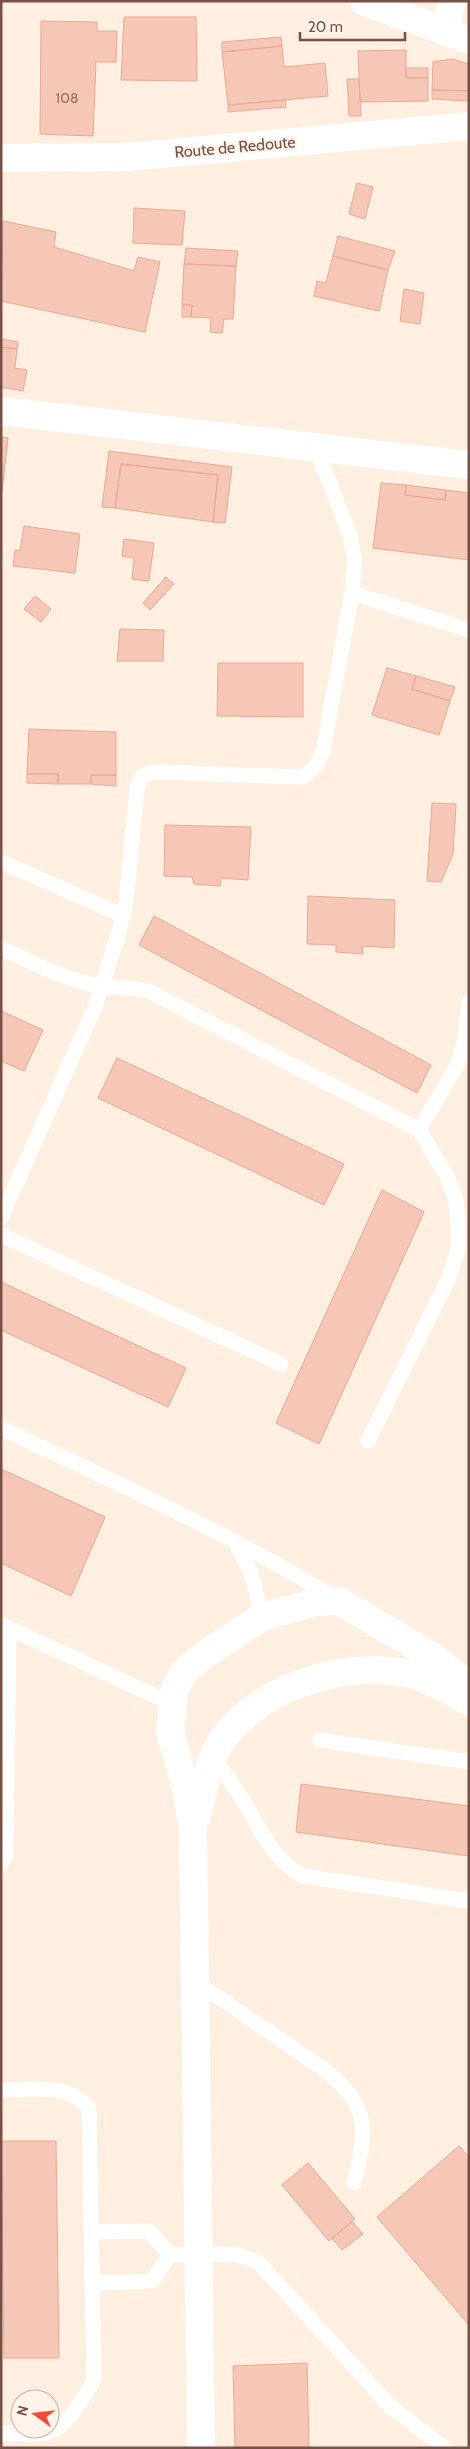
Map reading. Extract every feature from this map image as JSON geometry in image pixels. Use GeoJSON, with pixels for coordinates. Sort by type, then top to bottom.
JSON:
{"type":"FeatureCollection","features":[{"type":"Feature","properties":{"kind":"street"},"geometry":{"type":"LineString","coordinates":[[363,1],[456,36],[452,1]]}},
{"type":"Feature","properties":{"kind":"street","name":"Route de Redoute"},"geometry":{"type":"LineString","coordinates":[[1,158],[127,156],[469,126]]}},
{"type":"Feature","properties":{"kind":"street"},"geometry":{"type":"LineString","coordinates":[[1,410],[469,465]]}},
{"type":"Feature","properties":{"kind":"street"},"geometry":{"type":"LineString","coordinates":[[201,2448],[193,1830],[186,1788],[170,1732],[175,1688],[184,1672],[204,1655],[262,1616],[317,1602],[350,1608],[432,1656],[469,1686]]}},
{"type":"Feature","properties":{"kind":"street"},"geometry":{"type":"LineString","coordinates":[[350,1608],[380,1647],[372,1662],[364,1670]]}},
{"type":"Feature","properties":{"kind":"street"},"geometry":{"type":"LineString","coordinates":[[193,1830],[205,1782],[218,1748],[257,1706],[302,1682],[364,1670],[410,1674],[469,1701]]}},
{"type":"Feature","properties":{"kind":"street"},"geometry":{"type":"LineString","coordinates":[[170,1732],[176,1743],[196,1752],[206,1752],[218,1748]]}},
{"type":"Feature","properties":{"kind":"lane"},"geometry":{"type":"LineString","coordinates":[[1,1218],[95,1007],[102,986],[124,916],[137,789],[142,776],[154,772],[302,777],[316,766],[323,751],[352,593],[354,549],[315,446]]}},
{"type":"Feature","properties":{"kind":"lane"},"geometry":{"type":"LineString","coordinates":[[352,593],[469,630]]}},
{"type":"Feature","properties":{"kind":"lane"},"geometry":{"type":"LineString","coordinates":[[2,862],[124,916]]}},
{"type":"Feature","properties":{"kind":"lane"},"geometry":{"type":"LineString","coordinates":[[1,948],[52,972],[102,986],[128,986],[148,991],[419,1130],[447,1176],[456,1200],[458,1249],[448,1280],[368,1441]]}},
{"type":"Feature","properties":{"kind":"lane"},"geometry":{"type":"LineString","coordinates":[[419,1130],[458,1064],[465,1038],[469,1002]]}},
{"type":"Feature","properties":{"kind":"lane"},"geometry":{"type":"LineString","coordinates":[[1,1235],[280,1364]]}},
{"type":"Feature","properties":{"kind":"lane"},"geometry":{"type":"LineString","coordinates":[[1,1428],[235,1542],[292,1572],[350,1608]]}},
{"type":"Feature","properties":{"kind":"lane"},"geometry":{"type":"LineString","coordinates":[[235,1542],[251,1572],[262,1616]]}},
{"type":"Feature","properties":{"kind":"lane"},"geometry":{"type":"LineString","coordinates":[[1,1864],[6,1856],[5,1627],[172,1704]]}},
{"type":"Feature","properties":{"kind":"lane"},"geometry":{"type":"LineString","coordinates":[[320,1740],[469,1762]]}},
{"type":"Feature","properties":{"kind":"lane"},"geometry":{"type":"LineString","coordinates":[[218,1748],[240,1796],[277,1857],[290,1869],[304,1876],[469,1901]]}},
{"type":"Feature","properties":{"kind":"lane"},"geometry":{"type":"LineString","coordinates":[[196,1982],[321,2067],[335,2078],[347,2092],[357,2106],[363,2121],[363,2147],[354,2182]]}},
{"type":"Feature","properties":{"kind":"lane"},"geometry":{"type":"LineString","coordinates":[[1,2090],[62,2090],[81,2098],[89,2109],[94,2379],[86,2396],[50,2440],[1,2433]]}},
{"type":"Feature","properties":{"kind":"lane"},"geometry":{"type":"LineString","coordinates":[[91,2232],[149,2232],[170,2255],[235,2254],[258,2262],[392,2407],[444,2448]]}},
{"type":"Feature","properties":{"kind":"lane"},"geometry":{"type":"LineString","coordinates":[[92,2283],[152,2281],[170,2255]]}},
{"type":"Feature","properties":{"kind":"building"},"geometry":{"type":"Polygon","coordinates":[[[124,17],[196,17],[197,81],[121,80],[124,17]]]}},
{"type":"Feature","properties":{"kind":"building"},"geometry":{"type":"Polygon","coordinates":[[[41,21],[97,22],[97,31],[117,31],[116,62],[96,62],[93,136],[40,134],[41,21]]]}},
{"type":"Feature","properties":{"kind":"building"},"geometry":{"type":"Polygon","coordinates":[[[281,37],[282,46],[222,52],[222,42],[281,37]]]}},
{"type":"Feature","properties":{"kind":"building"},"geometry":{"type":"Polygon","coordinates":[[[282,46],[284,67],[325,63],[328,96],[228,105],[222,52],[282,46]]]}},
{"type":"Feature","properties":{"kind":"building"},"geometry":{"type":"Polygon","coordinates":[[[406,50],[406,78],[428,78],[428,101],[360,102],[358,51],[406,50]]]}},
{"type":"Feature","properties":{"kind":"building"},"geometry":{"type":"Polygon","coordinates":[[[452,59],[469,64],[469,91],[432,90],[433,62],[452,59]]]}},
{"type":"Feature","properties":{"kind":"building"},"geometry":{"type":"Polygon","coordinates":[[[406,68],[428,68],[428,78],[406,78],[406,68]]]}},
{"type":"Feature","properties":{"kind":"building"},"geometry":{"type":"Polygon","coordinates":[[[347,79],[359,79],[361,116],[349,116],[347,79]]]}},
{"type":"Feature","properties":{"kind":"building"},"geometry":{"type":"Polygon","coordinates":[[[432,90],[469,91],[469,101],[432,99],[432,90]]]}},
{"type":"Feature","properties":{"kind":"building"},"geometry":{"type":"Polygon","coordinates":[[[285,100],[286,107],[228,112],[228,105],[285,100]]]}},
{"type":"Feature","properties":{"kind":"building"},"geometry":{"type":"Polygon","coordinates":[[[357,183],[373,187],[365,219],[349,214],[357,183]]]}},
{"type":"Feature","properties":{"kind":"building"},"geometry":{"type":"Polygon","coordinates":[[[134,208],[185,211],[182,245],[133,243],[134,208]]]}},
{"type":"Feature","properties":{"kind":"building"},"geometry":{"type":"Polygon","coordinates":[[[3,221],[56,232],[54,247],[134,271],[138,257],[160,262],[145,332],[1,301],[3,221]]]}},
{"type":"Feature","properties":{"kind":"building"},"geometry":{"type":"Polygon","coordinates":[[[338,236],[395,251],[388,270],[333,256],[338,236]]]}},
{"type":"Feature","properties":{"kind":"building"},"geometry":{"type":"Polygon","coordinates":[[[186,248],[238,251],[236,266],[184,264],[186,248]]]}},
{"type":"Feature","properties":{"kind":"building"},"geometry":{"type":"Polygon","coordinates":[[[333,256],[388,270],[379,311],[314,296],[317,281],[326,283],[333,256]]]}},
{"type":"Feature","properties":{"kind":"building"},"geometry":{"type":"Polygon","coordinates":[[[184,264],[236,266],[233,319],[224,319],[222,333],[210,332],[211,318],[191,317],[192,305],[182,304],[184,264]]]}},
{"type":"Feature","properties":{"kind":"building"},"geometry":{"type":"Polygon","coordinates":[[[404,289],[424,293],[420,324],[400,321],[404,289]]]}},
{"type":"Feature","properties":{"kind":"building"},"geometry":{"type":"Polygon","coordinates":[[[182,304],[192,305],[191,317],[182,317],[182,304]]]}},
{"type":"Feature","properties":{"kind":"building"},"geometry":{"type":"Polygon","coordinates":[[[1,339],[18,342],[17,349],[1,347],[1,339]]]}},
{"type":"Feature","properties":{"kind":"building"},"geometry":{"type":"Polygon","coordinates":[[[1,347],[17,349],[15,368],[27,370],[23,391],[1,387],[1,347]]]}},
{"type":"Feature","properties":{"kind":"building"},"geometry":{"type":"Polygon","coordinates":[[[1,437],[8,438],[2,492],[1,492],[1,437]]]}},
{"type":"Feature","properties":{"kind":"building"},"geometry":{"type":"Polygon","coordinates":[[[109,451],[232,467],[225,523],[213,522],[218,475],[121,464],[115,508],[102,507],[109,451]]]}},
{"type":"Feature","properties":{"kind":"building"},"geometry":{"type":"Polygon","coordinates":[[[121,464],[218,475],[213,522],[115,508],[121,464]]]}},
{"type":"Feature","properties":{"kind":"building"},"geometry":{"type":"Polygon","coordinates":[[[381,483],[406,485],[405,495],[445,500],[446,490],[469,493],[469,560],[373,548],[381,483]]]}},
{"type":"Feature","properties":{"kind":"building"},"geometry":{"type":"Polygon","coordinates":[[[406,485],[446,490],[445,500],[405,495],[406,485]]]}},
{"type":"Feature","properties":{"kind":"building"},"geometry":{"type":"Polygon","coordinates":[[[24,526],[80,534],[75,573],[13,566],[15,550],[20,551],[24,526]]]}},
{"type":"Feature","properties":{"kind":"building"},"geometry":{"type":"Polygon","coordinates":[[[124,539],[154,543],[149,581],[132,579],[134,558],[122,556],[124,539]]]}},
{"type":"Feature","properties":{"kind":"building"},"geometry":{"type":"Polygon","coordinates":[[[166,577],[174,584],[150,610],[143,603],[166,577]]]}},
{"type":"Feature","properties":{"kind":"building"},"geometry":{"type":"Polygon","coordinates":[[[35,596],[51,609],[41,622],[24,609],[35,596]]]}},
{"type":"Feature","properties":{"kind":"building"},"geometry":{"type":"Polygon","coordinates":[[[120,629],[164,630],[163,661],[117,661],[120,629]]]}},
{"type":"Feature","properties":{"kind":"building"},"geometry":{"type":"Polygon","coordinates":[[[218,663],[303,663],[303,717],[217,716],[218,663]]]}},
{"type":"Feature","properties":{"kind":"building"},"geometry":{"type":"Polygon","coordinates":[[[387,668],[416,676],[412,689],[450,701],[439,735],[372,715],[387,668]]]}},
{"type":"Feature","properties":{"kind":"building"},"geometry":{"type":"Polygon","coordinates":[[[416,676],[455,687],[450,701],[412,689],[416,676]]]}},
{"type":"Feature","properties":{"kind":"building"},"geometry":{"type":"Polygon","coordinates":[[[29,729],[116,732],[116,775],[91,775],[91,784],[58,784],[58,774],[27,774],[29,729]]]}},
{"type":"Feature","properties":{"kind":"building"},"geometry":{"type":"Polygon","coordinates":[[[27,774],[58,774],[58,784],[27,783],[27,774]]]}},
{"type":"Feature","properties":{"kind":"building"},"geometry":{"type":"Polygon","coordinates":[[[91,775],[116,775],[116,786],[91,784],[91,775]]]}},
{"type":"Feature","properties":{"kind":"building"},"geometry":{"type":"Polygon","coordinates":[[[432,803],[456,804],[453,854],[441,882],[427,881],[432,803]]]}},
{"type":"Feature","properties":{"kind":"building"},"geometry":{"type":"Polygon","coordinates":[[[165,825],[251,827],[248,880],[221,878],[220,886],[194,884],[192,877],[164,876],[165,825]]]}},
{"type":"Feature","properties":{"kind":"building"},"geometry":{"type":"Polygon","coordinates":[[[308,896],[395,900],[394,948],[362,946],[363,954],[336,952],[336,945],[307,944],[308,896]]]}},
{"type":"Feature","properties":{"kind":"building"},"geometry":{"type":"Polygon","coordinates":[[[154,916],[431,1065],[417,1093],[139,945],[154,916]]]}},
{"type":"Feature","properties":{"kind":"building"},"geometry":{"type":"Polygon","coordinates":[[[1,1011],[43,1030],[24,1071],[1,1061],[1,1011]]]}},
{"type":"Feature","properties":{"kind":"building"},"geometry":{"type":"Polygon","coordinates":[[[117,1058],[344,1164],[324,1205],[98,1098],[117,1058]]]}},
{"type":"Feature","properties":{"kind":"building"},"geometry":{"type":"Polygon","coordinates":[[[382,1190],[424,1212],[319,1444],[276,1423],[382,1190]]]}},
{"type":"Feature","properties":{"kind":"building"},"geometry":{"type":"Polygon","coordinates":[[[1,1282],[186,1368],[168,1407],[1,1330],[1,1282]]]}},
{"type":"Feature","properties":{"kind":"building"},"geometry":{"type":"Polygon","coordinates":[[[1,1469],[105,1517],[71,1596],[1,1563],[1,1469]]]}},
{"type":"Feature","properties":{"kind":"building"},"geometry":{"type":"Polygon","coordinates":[[[301,1784],[469,1806],[469,1856],[296,1832],[301,1784]]]}},
{"type":"Feature","properties":{"kind":"building"},"geometry":{"type":"Polygon","coordinates":[[[1,2141],[56,2141],[59,2358],[4,2358],[1,2141]]]}},
{"type":"Feature","properties":{"kind":"building"},"geometry":{"type":"Polygon","coordinates":[[[459,2146],[469,2157],[469,2325],[377,2217],[459,2146]]]}},
{"type":"Feature","properties":{"kind":"building"},"geometry":{"type":"Polygon","coordinates":[[[308,2163],[355,2219],[329,2241],[282,2185],[308,2163]]]}},
{"type":"Feature","properties":{"kind":"building"},"geometry":{"type":"Polygon","coordinates":[[[352,2222],[363,2234],[342,2250],[332,2238],[352,2222]]]}},
{"type":"Feature","properties":{"kind":"building"},"geometry":{"type":"Polygon","coordinates":[[[307,2363],[309,2448],[235,2448],[233,2366],[307,2363]]]}}]}
